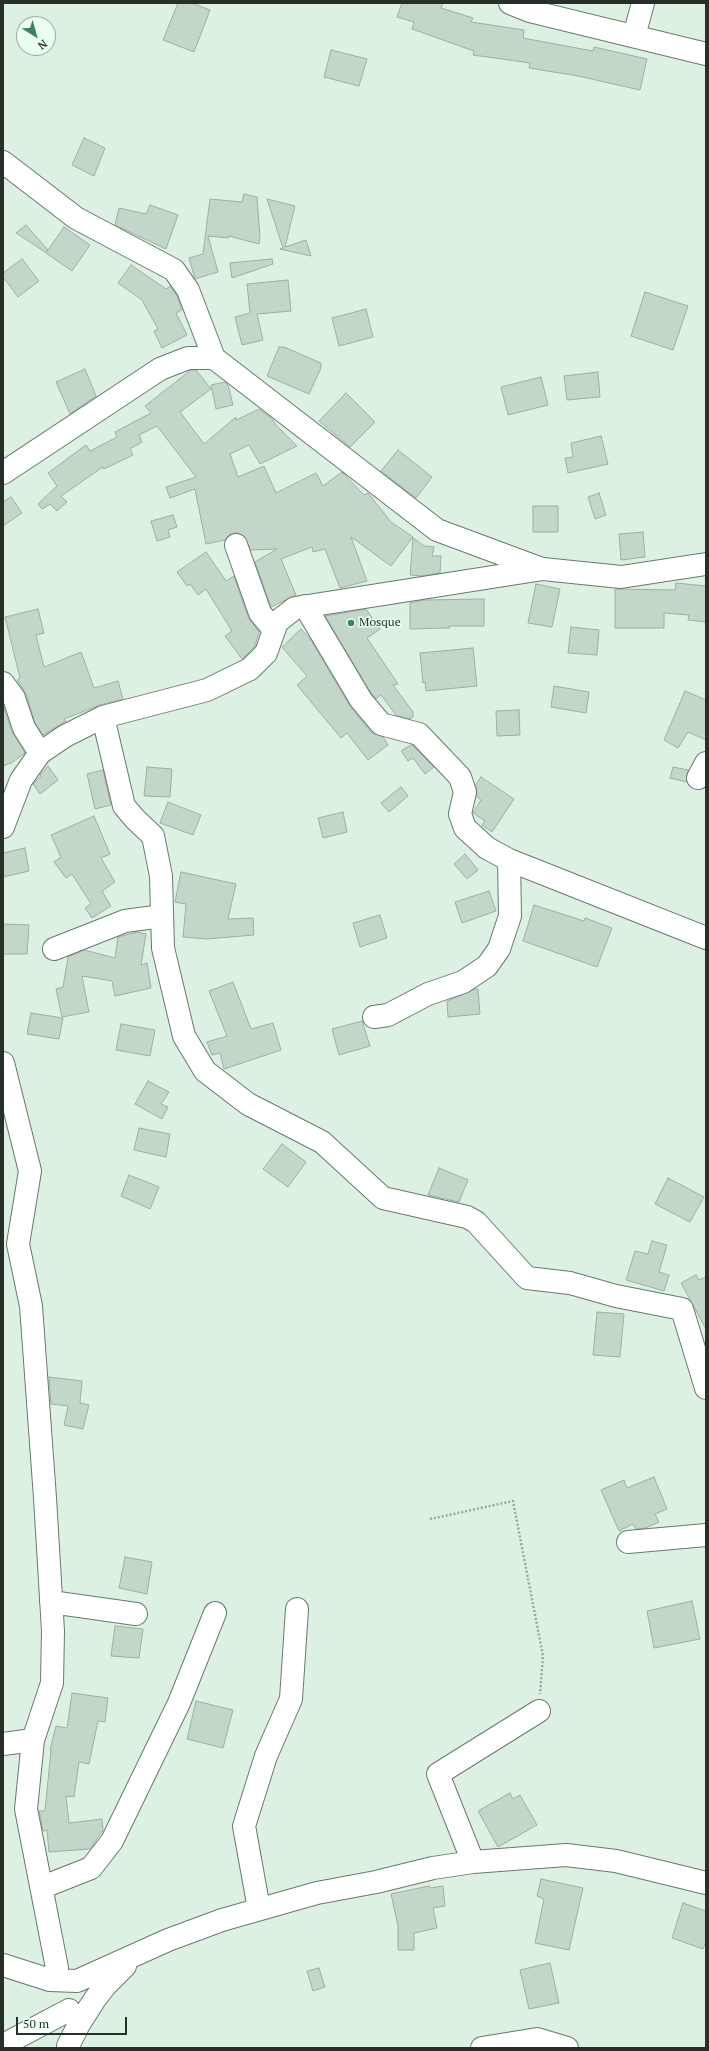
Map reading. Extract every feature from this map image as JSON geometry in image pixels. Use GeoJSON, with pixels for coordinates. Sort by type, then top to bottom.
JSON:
{"type":"FeatureCollection","features":[{"type":"Feature","properties":{"kind":"street"},"geometry":{"type":"LineString","coordinates":[[510,3],[530,11],[706,54]]}},
{"type":"Feature","properties":{"kind":"street"},"geometry":{"type":"LineString","coordinates":[[634,36],[643,3]]}},
{"type":"Feature","properties":{"kind":"street"},"geometry":{"type":"LineString","coordinates":[[3,162],[76,218],[174,270],[188,290],[214,358],[437,530],[543,570]]}},
{"type":"Feature","properties":{"kind":"street"},"geometry":{"type":"LineString","coordinates":[[3,473],[160,369],[188,358],[214,358]]}},
{"type":"Feature","properties":{"kind":"street"},"geometry":{"type":"LineString","coordinates":[[236,545],[260,612],[274,630]]}},
{"type":"Feature","properties":{"kind":"street"},"geometry":{"type":"LineString","coordinates":[[3,827],[12,786],[40,753],[65,736],[103,717],[207,690],[250,669],[266,653],[277,622],[295,608],[543,570],[621,577],[706,564]]}},
{"type":"Feature","properties":{"kind":"street"},"geometry":{"type":"LineString","coordinates":[[305,606],[366,706],[381,724],[419,734],[460,777],[465,792],[460,814],[465,828],[487,848],[509,860],[706,938]]}},
{"type":"Feature","properties":{"kind":"street"},"geometry":{"type":"LineString","coordinates":[[3,683],[14,698],[24,728],[40,753]]}},
{"type":"Feature","properties":{"kind":"street"},"geometry":{"type":"LineString","coordinates":[[103,717],[124,806],[153,836],[161,876],[163,948],[184,1036],[205,1071],[248,1104],[322,1142],[383,1198],[467,1217],[476,1222],[527,1278],[570,1283],[616,1296],[682,1309],[706,1388]]}},
{"type":"Feature","properties":{"kind":"street"},"geometry":{"type":"LineString","coordinates":[[374,1017],[388,1015],[428,994],[463,982],[488,966],[499,949],[510,916],[509,860]]}},
{"type":"Feature","properties":{"kind":"street"},"geometry":{"type":"LineString","coordinates":[[54,949],[125,921],[162,916]]}},
{"type":"Feature","properties":{"kind":"street"},"geometry":{"type":"LineString","coordinates":[[3,1063],[30,1171],[18,1244],[31,1306],[51,1602],[52,1683],[33,1740],[26,1809],[57,1968],[50,1980]]}},
{"type":"Feature","properties":{"kind":"street"},"geometry":{"type":"LineString","coordinates":[[628,1542],[706,1535]]}},
{"type":"Feature","properties":{"kind":"street"},"geometry":{"type":"LineString","coordinates":[[51,1602],[136,1614]]}},
{"type":"Feature","properties":{"kind":"street"},"geometry":{"type":"LineString","coordinates":[[259,1909],[244,1826],[266,1756],[291,1699],[297,1610]]}},
{"type":"Feature","properties":{"kind":"street"},"geometry":{"type":"LineString","coordinates":[[42,1887],[91,1868],[112,1841],[179,1703],[215,1613]]}},
{"type":"Feature","properties":{"kind":"street"},"geometry":{"type":"LineString","coordinates":[[472,1862],[438,1774],[539,1711]]}},
{"type":"Feature","properties":{"kind":"street"},"geometry":{"type":"LineString","coordinates":[[3,1744],[33,1740]]}},
{"type":"Feature","properties":{"kind":"street"},"geometry":{"type":"LineString","coordinates":[[3,2045],[74,2005],[101,1979],[135,1955],[216,1922],[317,1893],[376,1882],[433,1868],[472,1862],[566,1855],[616,1861],[706,1883]]}},
{"type":"Feature","properties":{"kind":"street"},"geometry":{"type":"LineString","coordinates":[[3,1965],[50,1980],[74,2005]]}},
{"type":"Feature","properties":{"kind":"street"},"geometry":{"type":"LineString","coordinates":[[67,2047],[74,2005],[101,1979]]}},
{"type":"Feature","properties":{"kind":"street"},"geometry":{"type":"LineString","coordinates":[[482,2048],[537,2039],[567,2048]]}},
{"type":"Feature","properties":{"kind":"path"},"geometry":{"type":"LineString","coordinates":[[430,1519],[513,1500],[543,1656],[539,1711]]}},
{"type":"Feature","properties":{"kind":"building"},"geometry":{"type":"Polygon","coordinates":[[[178,3],[192,3],[210,10],[194,52],[163,40],[178,3]]]}},
{"type":"Feature","properties":{"kind":"building"},"geometry":{"type":"Polygon","coordinates":[[[402,3],[443,3],[441,8],[473,18],[471,22],[524,30],[523,38],[593,51],[594,47],[647,59],[640,90],[578,76],[529,68],[530,63],[473,55],[474,51],[412,29],[414,22],[397,17],[402,3]]]}},
{"type":"Feature","properties":{"kind":"building"},"geometry":{"type":"Polygon","coordinates":[[[331,50],[367,59],[359,86],[324,77],[331,50]]]}},
{"type":"Feature","properties":{"kind":"building"},"geometry":{"type":"Polygon","coordinates":[[[84,138],[105,148],[94,176],[72,165],[84,138]]]}},
{"type":"Feature","properties":{"kind":"building"},"geometry":{"type":"Polygon","coordinates":[[[244,194],[257,197],[260,237],[259,244],[229,236],[228,238],[208,236],[218,272],[195,279],[189,258],[203,254],[210,199],[242,202],[244,194]]]}},
{"type":"Feature","properties":{"kind":"building"},"geometry":{"type":"Polygon","coordinates":[[[267,199],[295,206],[285,247],[306,240],[311,256],[280,249],[283,248],[267,199]]]}},
{"type":"Feature","properties":{"kind":"building"},"geometry":{"type":"Polygon","coordinates":[[[150,205],[178,215],[166,249],[115,225],[119,208],[146,214],[150,205]]]}},
{"type":"Feature","properties":{"kind":"building"},"geometry":{"type":"Polygon","coordinates":[[[26,225],[48,250],[45,252],[16,233],[26,225]]]}},
{"type":"Feature","properties":{"kind":"building"},"geometry":{"type":"Polygon","coordinates":[[[64,227],[90,245],[72,271],[46,253],[64,227]]]}},
{"type":"Feature","properties":{"kind":"building"},"geometry":{"type":"Polygon","coordinates":[[[22,259],[39,281],[18,297],[3,277],[3,273],[22,259]]]}},
{"type":"Feature","properties":{"kind":"building"},"geometry":{"type":"Polygon","coordinates":[[[272,259],[273,264],[232,278],[230,263],[272,259]]]}},
{"type":"Feature","properties":{"kind":"building"},"geometry":{"type":"Polygon","coordinates":[[[131,265],[166,289],[170,286],[177,296],[182,310],[176,313],[187,335],[162,348],[154,331],[158,329],[142,300],[118,283],[131,265]]]}},
{"type":"Feature","properties":{"kind":"building"},"geometry":{"type":"Polygon","coordinates":[[[288,280],[291,311],[257,314],[263,340],[242,345],[235,317],[250,313],[247,284],[288,280]]]}},
{"type":"Feature","properties":{"kind":"building"},"geometry":{"type":"Polygon","coordinates":[[[645,292],[688,306],[673,350],[631,336],[645,292]]]}},
{"type":"Feature","properties":{"kind":"building"},"geometry":{"type":"Polygon","coordinates":[[[366,309],[373,337],[339,346],[332,318],[366,309]]]}},
{"type":"Feature","properties":{"kind":"building"},"geometry":{"type":"Polygon","coordinates":[[[279,347],[284,347],[321,363],[321,368],[309,394],[267,376],[279,347]]]}},
{"type":"Feature","properties":{"kind":"building"},"geometry":{"type":"Polygon","coordinates":[[[85,369],[96,396],[70,414],[56,382],[85,369]]]}},
{"type":"Feature","properties":{"kind":"building"},"geometry":{"type":"Polygon","coordinates":[[[191,370],[196,370],[211,389],[180,412],[204,444],[236,417],[236,420],[259,409],[273,420],[297,446],[260,464],[249,445],[230,454],[238,477],[264,466],[276,493],[316,473],[323,486],[342,472],[364,495],[368,493],[391,522],[413,537],[391,566],[351,537],[367,581],[340,588],[325,549],[313,552],[312,547],[281,559],[296,595],[271,607],[255,562],[277,549],[251,550],[244,536],[238,533],[231,533],[225,540],[206,544],[195,489],[170,498],[166,487],[196,477],[157,426],[139,435],[142,442],[130,449],[133,455],[104,469],[103,467],[61,496],[67,502],[57,511],[50,504],[42,509],[38,504],[57,486],[48,473],[86,445],[90,451],[117,437],[115,432],[151,413],[145,406],[191,370]]]}},
{"type":"Feature","properties":{"kind":"building"},"geometry":{"type":"Polygon","coordinates":[[[598,372],[600,397],[567,400],[564,376],[598,372]]]}},
{"type":"Feature","properties":{"kind":"building"},"geometry":{"type":"Polygon","coordinates":[[[541,377],[548,405],[508,415],[501,387],[541,377]]]}},
{"type":"Feature","properties":{"kind":"building"},"geometry":{"type":"Polygon","coordinates":[[[225,382],[228,385],[233,405],[216,409],[211,385],[225,382]]]}},
{"type":"Feature","properties":{"kind":"building"},"geometry":{"type":"Polygon","coordinates":[[[346,393],[375,422],[350,447],[319,421],[346,393]]]}},
{"type":"Feature","properties":{"kind":"building"},"geometry":{"type":"Polygon","coordinates":[[[601,436],[608,464],[568,473],[565,458],[573,457],[571,443],[601,436]]]}},
{"type":"Feature","properties":{"kind":"building"},"geometry":{"type":"Polygon","coordinates":[[[398,450],[432,477],[416,498],[381,471],[398,450]]]}},
{"type":"Feature","properties":{"kind":"building"},"geometry":{"type":"Polygon","coordinates":[[[599,493],[606,515],[595,519],[588,497],[599,493]]]}},
{"type":"Feature","properties":{"kind":"building"},"geometry":{"type":"Polygon","coordinates":[[[11,497],[22,513],[3,526],[3,502],[11,497]]]}},
{"type":"Feature","properties":{"kind":"building"},"geometry":{"type":"Polygon","coordinates":[[[533,506],[558,506],[558,532],[533,532],[533,506]]]}},
{"type":"Feature","properties":{"kind":"building"},"geometry":{"type":"Polygon","coordinates":[[[173,515],[177,527],[168,530],[170,537],[157,541],[151,521],[173,515]]]}},
{"type":"Feature","properties":{"kind":"building"},"geometry":{"type":"Polygon","coordinates":[[[643,532],[645,557],[621,560],[619,534],[643,532]]]}},
{"type":"Feature","properties":{"kind":"building"},"geometry":{"type":"Polygon","coordinates":[[[413,538],[424,546],[434,547],[432,556],[441,556],[440,573],[421,576],[410,575],[413,538]]]}},
{"type":"Feature","properties":{"kind":"building"},"geometry":{"type":"Polygon","coordinates":[[[206,552],[226,581],[234,576],[248,617],[259,632],[255,646],[242,659],[225,636],[232,631],[206,589],[198,595],[190,584],[187,586],[177,572],[206,552]]]}},
{"type":"Feature","properties":{"kind":"building"},"geometry":{"type":"Polygon","coordinates":[[[676,583],[706,586],[706,622],[688,620],[689,615],[664,613],[664,628],[615,628],[615,589],[675,590],[676,583]]]}},
{"type":"Feature","properties":{"kind":"building"},"geometry":{"type":"Polygon","coordinates":[[[536,584],[560,589],[552,627],[528,623],[536,584]]]}},
{"type":"Feature","properties":{"kind":"building"},"geometry":{"type":"Polygon","coordinates":[[[484,599],[484,626],[449,626],[450,628],[410,629],[410,603],[424,600],[484,599]]]}},
{"type":"Feature","properties":{"kind":"building"},"geometry":{"type":"Polygon","coordinates":[[[38,609],[44,633],[36,635],[44,667],[81,652],[94,688],[118,681],[123,699],[100,705],[64,719],[66,721],[43,735],[35,723],[26,694],[17,680],[20,678],[5,617],[38,609]]]}},
{"type":"Feature","properties":{"kind":"building"},"geometry":{"type":"Polygon","coordinates":[[[366,609],[380,629],[367,638],[398,684],[393,685],[413,712],[413,717],[410,719],[396,715],[381,695],[376,699],[371,693],[325,616],[366,609]]]}},
{"type":"Feature","properties":{"kind":"building"},"geometry":{"type":"Polygon","coordinates":[[[571,627],[599,630],[597,655],[568,653],[571,627]]]}},
{"type":"Feature","properties":{"kind":"building"},"geometry":{"type":"Polygon","coordinates":[[[301,629],[311,640],[351,708],[371,732],[383,737],[388,745],[368,760],[347,733],[341,738],[297,685],[307,676],[282,647],[301,629]]]}},
{"type":"Feature","properties":{"kind":"building"},"geometry":{"type":"Polygon","coordinates":[[[473,648],[477,686],[426,691],[425,682],[423,683],[420,653],[473,648]]]}},
{"type":"Feature","properties":{"kind":"building"},"geometry":{"type":"Polygon","coordinates":[[[554,686],[589,692],[586,713],[551,707],[554,686]]]}},
{"type":"Feature","properties":{"kind":"building"},"geometry":{"type":"Polygon","coordinates":[[[685,691],[706,700],[706,740],[688,732],[678,748],[664,740],[685,691]]]}},
{"type":"Feature","properties":{"kind":"building"},"geometry":{"type":"Polygon","coordinates":[[[3,705],[12,732],[25,753],[11,763],[3,766],[3,705]]]}},
{"type":"Feature","properties":{"kind":"building"},"geometry":{"type":"Polygon","coordinates":[[[519,710],[520,735],[497,736],[496,711],[519,710]]]}},
{"type":"Feature","properties":{"kind":"building"},"geometry":{"type":"Polygon","coordinates":[[[411,745],[434,767],[425,774],[413,758],[408,761],[401,751],[411,745]]]}},
{"type":"Feature","properties":{"kind":"building"},"geometry":{"type":"Polygon","coordinates":[[[48,766],[58,780],[40,794],[33,784],[48,766]]]}},
{"type":"Feature","properties":{"kind":"building"},"geometry":{"type":"Polygon","coordinates":[[[147,767],[172,769],[170,797],[144,796],[147,767]]]}},
{"type":"Feature","properties":{"kind":"building"},"geometry":{"type":"Polygon","coordinates":[[[673,767],[688,770],[686,782],[670,778],[673,767]]]}},
{"type":"Feature","properties":{"kind":"building"},"geometry":{"type":"Polygon","coordinates":[[[103,770],[111,805],[95,809],[87,774],[103,770]]]}},
{"type":"Feature","properties":{"kind":"building"},"geometry":{"type":"Polygon","coordinates":[[[481,777],[514,799],[492,832],[482,825],[485,821],[473,813],[481,800],[477,797],[476,784],[481,777]]]}},
{"type":"Feature","properties":{"kind":"building"},"geometry":{"type":"Polygon","coordinates":[[[401,787],[408,796],[389,812],[381,803],[401,787]]]}},
{"type":"Feature","properties":{"kind":"building"},"geometry":{"type":"Polygon","coordinates":[[[168,802],[201,815],[193,835],[160,823],[168,802]]]}},
{"type":"Feature","properties":{"kind":"building"},"geometry":{"type":"Polygon","coordinates":[[[343,812],[347,832],[323,838],[318,818],[343,812]]]}},
{"type":"Feature","properties":{"kind":"building"},"geometry":{"type":"Polygon","coordinates":[[[94,816],[110,854],[101,858],[115,882],[102,891],[111,906],[92,918],[85,908],[91,904],[72,874],[66,878],[54,862],[61,857],[51,835],[94,816]]]}},
{"type":"Feature","properties":{"kind":"building"},"geometry":{"type":"Polygon","coordinates":[[[25,848],[29,871],[3,877],[3,853],[25,848]]]}},
{"type":"Feature","properties":{"kind":"building"},"geometry":{"type":"Polygon","coordinates":[[[465,854],[478,870],[467,879],[454,864],[465,854]]]}},
{"type":"Feature","properties":{"kind":"building"},"geometry":{"type":"Polygon","coordinates":[[[181,872],[236,884],[228,919],[253,918],[254,935],[207,939],[183,937],[186,904],[175,902],[181,872]]]}},
{"type":"Feature","properties":{"kind":"building"},"geometry":{"type":"Polygon","coordinates":[[[489,891],[496,911],[462,923],[455,902],[489,891]]]}},
{"type":"Feature","properties":{"kind":"building"},"geometry":{"type":"Polygon","coordinates":[[[534,905],[584,921],[585,918],[612,928],[597,967],[523,941],[534,905]]]}},
{"type":"Feature","properties":{"kind":"building"},"geometry":{"type":"Polygon","coordinates":[[[380,915],[387,938],[360,947],[353,923],[380,915]]]}},
{"type":"Feature","properties":{"kind":"building"},"geometry":{"type":"Polygon","coordinates":[[[3,924],[29,925],[27,954],[3,954],[3,924]]]}},
{"type":"Feature","properties":{"kind":"building"},"geometry":{"type":"Polygon","coordinates":[[[137,932],[146,934],[141,965],[147,963],[151,988],[115,996],[112,981],[82,976],[89,1012],[62,1017],[56,989],[63,987],[68,957],[84,950],[115,958],[118,937],[137,932]]]}},
{"type":"Feature","properties":{"kind":"building"},"geometry":{"type":"Polygon","coordinates":[[[233,982],[251,1029],[273,1023],[281,1050],[224,1069],[220,1053],[212,1055],[207,1042],[227,1036],[209,991],[233,982]]]}},
{"type":"Feature","properties":{"kind":"building"},"geometry":{"type":"Polygon","coordinates":[[[478,989],[480,1014],[448,1017],[447,1001],[478,989]]]}},
{"type":"Feature","properties":{"kind":"building"},"geometry":{"type":"Polygon","coordinates":[[[31,1013],[63,1018],[59,1039],[27,1034],[31,1013]]]}},
{"type":"Feature","properties":{"kind":"building"},"geometry":{"type":"Polygon","coordinates":[[[362,1021],[370,1046],[339,1055],[332,1029],[362,1021]]]}},
{"type":"Feature","properties":{"kind":"building"},"geometry":{"type":"Polygon","coordinates":[[[121,1024],[155,1030],[150,1056],[116,1050],[121,1024]]]}},
{"type":"Feature","properties":{"kind":"building"},"geometry":{"type":"Polygon","coordinates":[[[148,1081],[169,1092],[161,1104],[168,1107],[162,1119],[135,1104],[148,1081]]]}},
{"type":"Feature","properties":{"kind":"building"},"geometry":{"type":"Polygon","coordinates":[[[139,1128],[170,1134],[166,1157],[134,1150],[139,1128]]]}},
{"type":"Feature","properties":{"kind":"building"},"geometry":{"type":"Polygon","coordinates":[[[282,1144],[306,1162],[288,1187],[263,1169],[282,1144]]]}},
{"type":"Feature","properties":{"kind":"building"},"geometry":{"type":"Polygon","coordinates":[[[439,1168],[468,1180],[459,1202],[428,1195],[439,1168]]]}},
{"type":"Feature","properties":{"kind":"building"},"geometry":{"type":"Polygon","coordinates":[[[129,1175],[159,1187],[150,1209],[121,1196],[129,1175]]]}},
{"type":"Feature","properties":{"kind":"building"},"geometry":{"type":"Polygon","coordinates":[[[668,1178],[704,1197],[690,1222],[655,1204],[668,1178]]]}},
{"type":"Feature","properties":{"kind":"building"},"geometry":{"type":"Polygon","coordinates":[[[652,1241],[667,1245],[659,1272],[669,1275],[664,1291],[626,1280],[635,1251],[648,1254],[652,1241]]]}},
{"type":"Feature","properties":{"kind":"building"},"geometry":{"type":"Polygon","coordinates":[[[696,1275],[699,1280],[706,1277],[706,1329],[681,1283],[696,1275]]]}},
{"type":"Feature","properties":{"kind":"building"},"geometry":{"type":"Polygon","coordinates":[[[597,1312],[624,1314],[620,1357],[593,1355],[597,1312]]]}},
{"type":"Feature","properties":{"kind":"building"},"geometry":{"type":"Polygon","coordinates":[[[49,1377],[82,1381],[80,1403],[89,1405],[83,1429],[64,1425],[68,1406],[51,1404],[49,1377]]]}},
{"type":"Feature","properties":{"kind":"building"},"geometry":{"type":"Polygon","coordinates":[[[654,1477],[667,1509],[655,1514],[659,1522],[646,1528],[636,1529],[633,1524],[619,1531],[601,1490],[624,1480],[627,1488],[654,1477]]]}},
{"type":"Feature","properties":{"kind":"building"},"geometry":{"type":"Polygon","coordinates":[[[125,1557],[152,1562],[147,1594],[119,1588],[125,1557]]]}},
{"type":"Feature","properties":{"kind":"building"},"geometry":{"type":"Polygon","coordinates":[[[692,1601],[700,1639],[654,1648],[647,1611],[692,1601]]]}},
{"type":"Feature","properties":{"kind":"building"},"geometry":{"type":"Polygon","coordinates":[[[115,1626],[143,1629],[139,1658],[111,1656],[115,1626]]]}},
{"type":"Feature","properties":{"kind":"building"},"geometry":{"type":"Polygon","coordinates":[[[72,1693],[108,1698],[105,1722],[98,1721],[89,1764],[79,1762],[74,1797],[66,1796],[69,1823],[102,1819],[103,1830],[90,1849],[49,1852],[47,1830],[43,1831],[39,1811],[45,1811],[50,1750],[56,1726],[67,1728],[72,1693]]]}},
{"type":"Feature","properties":{"kind":"building"},"geometry":{"type":"Polygon","coordinates":[[[196,1701],[233,1710],[223,1748],[187,1739],[196,1701]]]}},
{"type":"Feature","properties":{"kind":"building"},"geometry":{"type":"Polygon","coordinates":[[[510,1793],[513,1799],[520,1795],[537,1825],[498,1847],[478,1811],[510,1793]]]}},
{"type":"Feature","properties":{"kind":"building"},"geometry":{"type":"Polygon","coordinates":[[[541,1879],[583,1888],[569,1950],[535,1943],[544,1899],[537,1896],[541,1879]]]}},
{"type":"Feature","properties":{"kind":"building"},"geometry":{"type":"Polygon","coordinates":[[[429,1886],[430,1888],[443,1886],[445,1906],[433,1908],[437,1928],[414,1933],[414,1950],[398,1950],[398,1926],[391,1894],[429,1886]]]}},
{"type":"Feature","properties":{"kind":"building"},"geometry":{"type":"Polygon","coordinates":[[[683,1903],[706,1911],[706,1941],[703,1949],[672,1938],[683,1903]]]}},
{"type":"Feature","properties":{"kind":"building"},"geometry":{"type":"Polygon","coordinates":[[[550,1963],[559,2003],[529,2009],[520,1970],[550,1963]]]}},
{"type":"Feature","properties":{"kind":"building"},"geometry":{"type":"Polygon","coordinates":[[[319,1968],[325,1987],[313,1991],[307,1971],[319,1968]]]}},
{"type":"Feature","properties":{"kind":"place","name":"Mosque"},"geometry":{"type":"Point","coordinates":[351,623]}}]}
